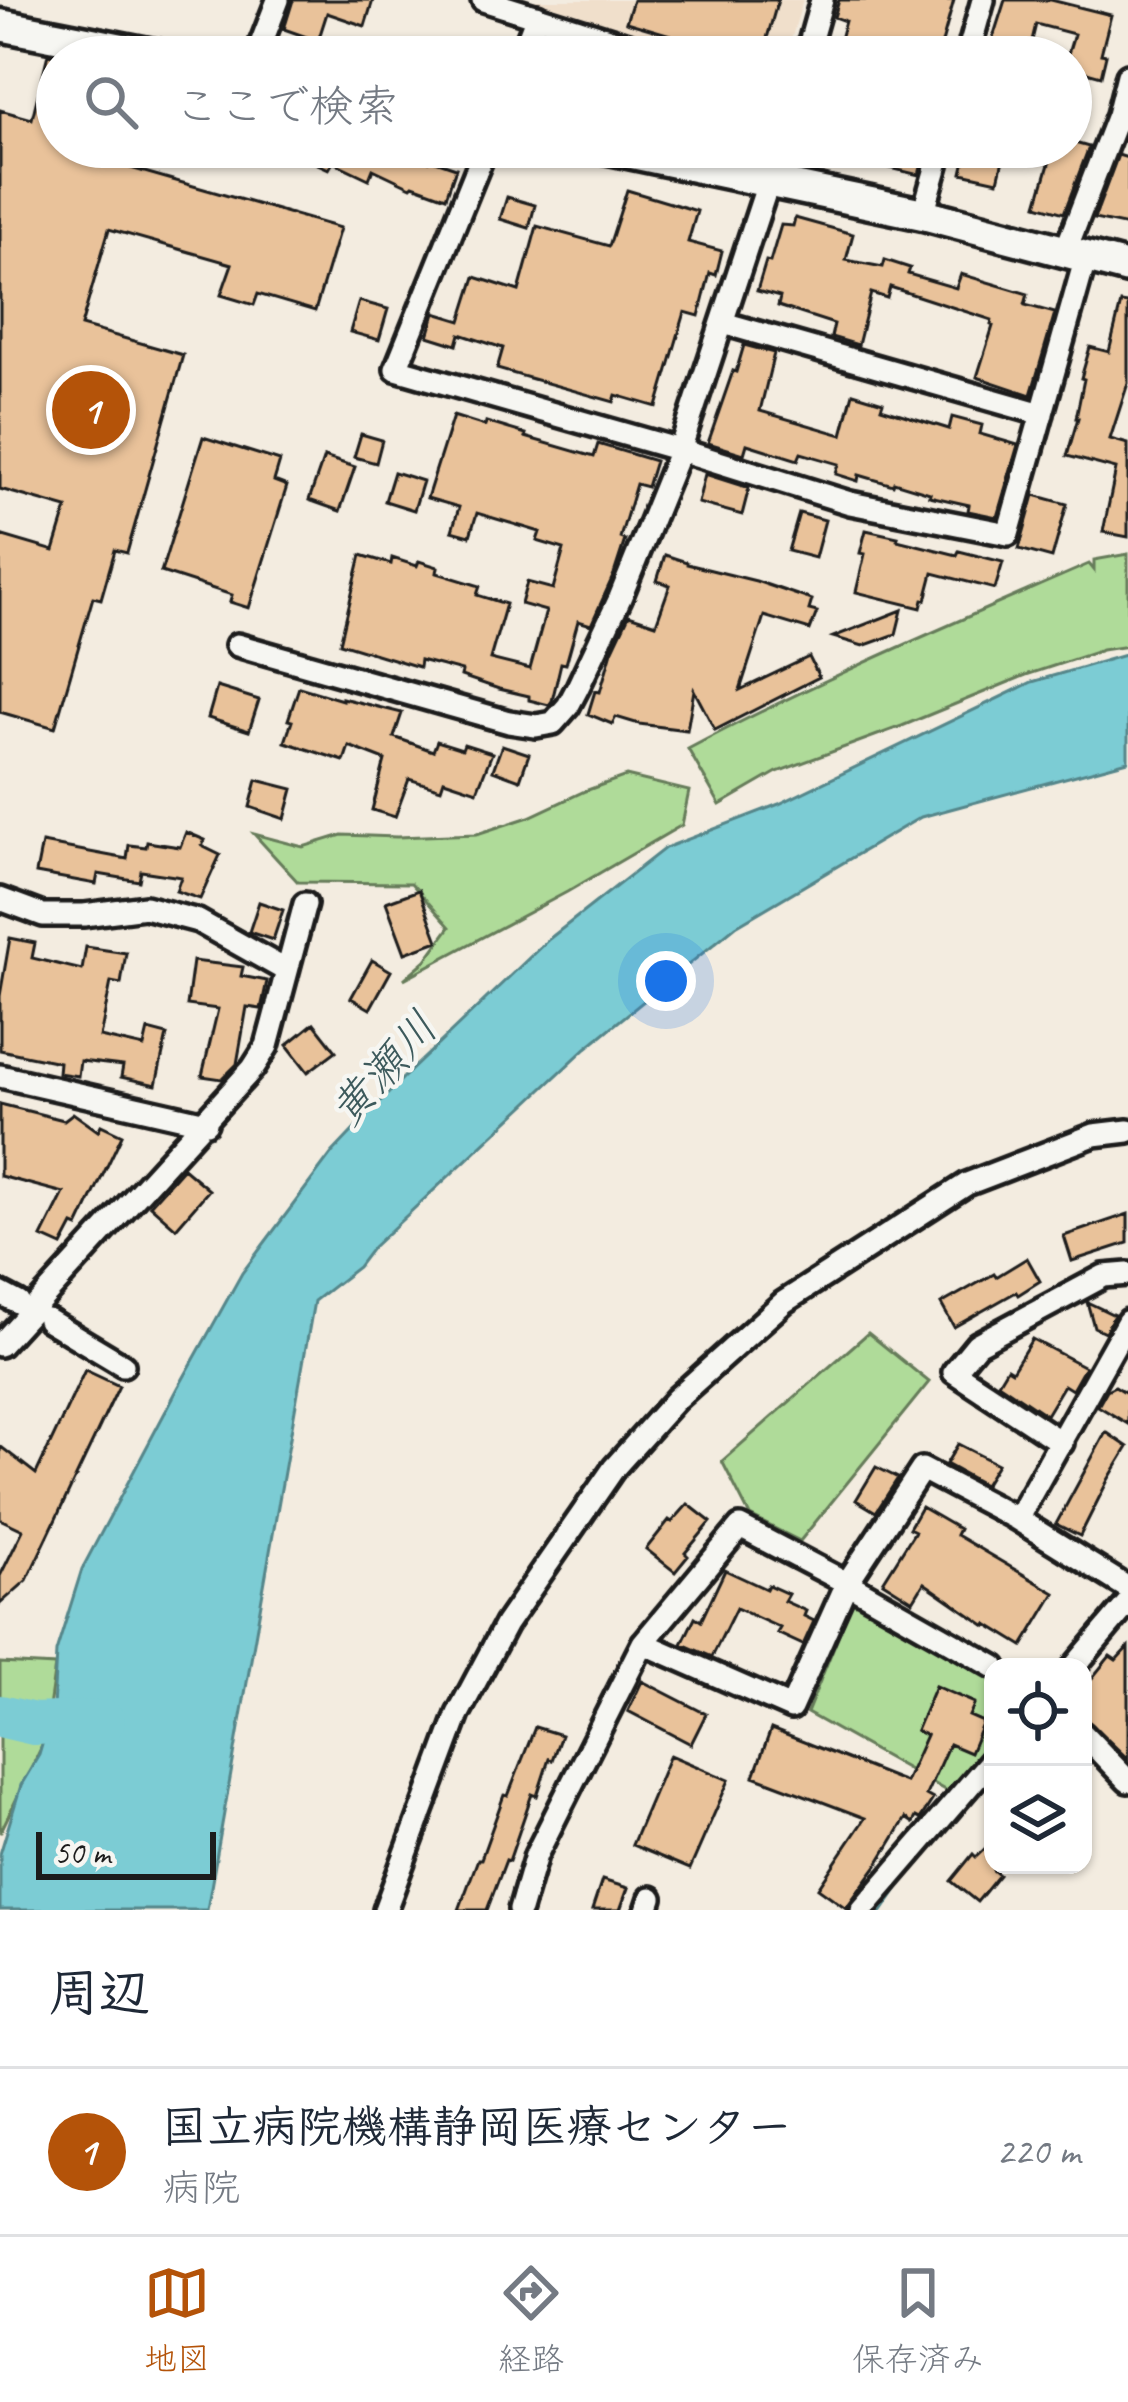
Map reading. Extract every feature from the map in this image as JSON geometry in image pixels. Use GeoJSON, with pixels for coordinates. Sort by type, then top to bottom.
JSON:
{"type":"FeatureCollection","features":[{"type":"Feature","properties":{"kind":"street"},"geometry":{"type":"LineString","coordinates":[[264,36],[278,0]]}},
{"type":"Feature","properties":{"kind":"street"},"geometry":{"type":"LineString","coordinates":[[483,0],[600,36]]}},
{"type":"Feature","properties":{"kind":"street"},"geometry":{"type":"LineString","coordinates":[[812,36],[822,0]]}},
{"type":"Feature","properties":{"kind":"street"},"geometry":{"type":"LineString","coordinates":[[973,36],[983,0]]}},
{"type":"Feature","properties":{"kind":"street"},"geometry":{"type":"LineString","coordinates":[[529,36],[537,16]]}},
{"type":"Feature","properties":{"kind":"street"},"geometry":{"type":"LineString","coordinates":[[0,25],[56,36]]}},
{"type":"Feature","properties":{"kind":"street"},"geometry":{"type":"LineString","coordinates":[[477,168],[396,369],[850,502],[1008,534],[1042,415],[1076,255],[1128,75]]}},
{"type":"Feature","properties":{"kind":"street"},"geometry":{"type":"LineString","coordinates":[[698,168],[923,214],[1128,268]]}},
{"type":"Feature","properties":{"kind":"street"},"geometry":{"type":"LineString","coordinates":[[237,645],[508,722],[536,727],[553,723],[568,706],[587,669],[680,450],[774,168]]}},
{"type":"Feature","properties":{"kind":"street"},"geometry":{"type":"LineString","coordinates":[[923,214],[936,168]]}},
{"type":"Feature","properties":{"kind":"street"},"geometry":{"type":"LineString","coordinates":[[723,323],[1042,415]]}},
{"type":"Feature","properties":{"kind":"street"},"geometry":{"type":"LineString","coordinates":[[0,899],[43,915],[146,907],[198,921],[287,971]]}},
{"type":"Feature","properties":{"kind":"street"},"geometry":{"type":"LineString","coordinates":[[0,1346],[253,1068],[268,1046],[305,904]]}},
{"type":"Feature","properties":{"kind":"street"},"geometry":{"type":"LineString","coordinates":[[0,1076],[206,1123]]}},
{"type":"Feature","properties":{"kind":"street"},"geometry":{"type":"LineString","coordinates":[[385,1910],[458,1714],[506,1624],[614,1468],[676,1399],[784,1302],[967,1184],[1094,1135],[1128,1131]]}},
{"type":"Feature","properties":{"kind":"street"},"geometry":{"type":"LineString","coordinates":[[1061,1443],[954,1372],[977,1344],[1104,1276],[1128,1274]]}},
{"type":"Feature","properties":{"kind":"street"},"geometry":{"type":"LineString","coordinates":[[48,1320],[123,1365]]}},
{"type":"Feature","properties":{"kind":"street"},"geometry":{"type":"LineString","coordinates":[[1018,1519],[1128,1321]]}},
{"type":"Feature","properties":{"kind":"street"},"geometry":{"type":"LineString","coordinates":[[643,1643],[791,1708],[847,1583],[922,1469],[1018,1519],[1128,1588]]}},
{"type":"Feature","properties":{"kind":"street"},"geometry":{"type":"LineString","coordinates":[[520,1910],[536,1855],[643,1643],[740,1527],[984,1661]]}},
{"type":"Feature","properties":{"kind":"street"},"geometry":{"type":"LineString","coordinates":[[1082,1658],[1128,1604]]}},
{"type":"Feature","properties":{"kind":"street"},"geometry":{"type":"LineString","coordinates":[[1092,1743],[1128,1781]]}},
{"type":"Feature","properties":{"kind":"street"},"geometry":{"type":"LineString","coordinates":[[862,1910],[986,1766]]}},
{"type":"Feature","properties":{"kind":"shaded area"},"geometry":{"type":"Polygon","coordinates":[[[507,0],[803,0],[792,36],[628,36],[507,0]]]}},
{"type":"Feature","properties":{"kind":"green space"},"geometry":{"type":"Polygon","coordinates":[[[1128,554],[1128,646],[1026,675],[777,772],[720,805],[688,749],[937,630],[1089,564],[1094,570],[1094,560],[1128,554]]]}},
{"type":"Feature","properties":{"kind":"green space"},"geometry":{"type":"Polygon","coordinates":[[[626,776],[689,791],[682,825],[404,979],[426,960],[450,927],[411,883],[298,882],[254,834],[303,847],[342,835],[477,834],[626,776]]]}},
{"type":"Feature","properties":{"kind":"green space"},"geometry":{"type":"Polygon","coordinates":[[[868,1333],[929,1382],[800,1541],[750,1516],[722,1461],[868,1333]]]}},
{"type":"Feature","properties":{"kind":"green space"},"geometry":{"type":"Polygon","coordinates":[[[852,1602],[914,1636],[920,1629],[984,1671],[984,1757],[952,1794],[807,1713],[852,1602]]]}},
{"type":"Feature","properties":{"kind":"green space"},"geometry":{"type":"Polygon","coordinates":[[[0,1663],[55,1666],[44,1742],[0,1833],[0,1663]]]}},
{"type":"Feature","properties":{"kind":"water"},"geometry":{"type":"Polygon","coordinates":[[[1128,654],[1128,761],[921,817],[736,926],[586,1048],[373,1247],[358,1267],[314,1301],[207,1910],[0,1910],[0,1854],[21,1785],[39,1755],[53,1708],[56,1652],[82,1569],[242,1273],[332,1153],[549,939],[665,848],[779,804],[1032,682],[1128,654]]]}},
{"type":"Feature","properties":{"kind":"building"},"geometry":{"type":"Polygon","coordinates":[[[293,0],[373,0],[365,26],[327,13],[320,36],[284,29],[293,0]]]}},
{"type":"Feature","properties":{"kind":"building"},"geometry":{"type":"Polygon","coordinates":[[[633,0],[778,0],[768,36],[674,36],[626,22],[633,0]]]}},
{"type":"Feature","properties":{"kind":"building"},"geometry":{"type":"Polygon","coordinates":[[[839,0],[954,0],[944,36],[841,36],[845,21],[834,17],[839,0]]]}},
{"type":"Feature","properties":{"kind":"building"},"geometry":{"type":"Polygon","coordinates":[[[1005,0],[1051,0],[1111,15],[1101,76],[1092,73],[1092,36],[1073,36],[1036,24],[1033,36],[994,36],[1005,0]]]}},
{"type":"Feature","properties":{"kind":"building"},"geometry":{"type":"Polygon","coordinates":[[[36,103],[36,168],[130,168],[340,228],[315,311],[258,294],[254,305],[221,295],[232,264],[109,229],[81,326],[183,355],[127,553],[115,550],[101,599],[93,597],[55,728],[0,712],[0,535],[54,551],[67,508],[0,489],[0,110],[32,119],[36,103]]]}},
{"type":"Feature","properties":{"kind":"building"},"geometry":{"type":"Polygon","coordinates":[[[1118,155],[1128,158],[1128,226],[1094,219],[1118,155]]]}},
{"type":"Feature","properties":{"kind":"building"},"geometry":{"type":"Polygon","coordinates":[[[346,168],[456,168],[446,197],[373,169],[369,179],[346,168]]]}},
{"type":"Feature","properties":{"kind":"building"},"geometry":{"type":"Polygon","coordinates":[[[890,168],[921,168],[919,175],[890,168]]]}},
{"type":"Feature","properties":{"kind":"building"},"geometry":{"type":"Polygon","coordinates":[[[963,168],[1001,168],[998,181],[962,173],[963,168]]]}},
{"type":"Feature","properties":{"kind":"building"},"geometry":{"type":"Polygon","coordinates":[[[1048,168],[1081,168],[1064,213],[1037,205],[1048,168]]]}},
{"type":"Feature","properties":{"kind":"building"},"geometry":{"type":"Polygon","coordinates":[[[627,190],[697,211],[688,242],[722,251],[716,275],[710,273],[699,316],[685,312],[657,407],[616,395],[614,402],[497,369],[503,348],[460,334],[457,345],[428,336],[435,313],[461,321],[475,277],[519,291],[537,226],[609,246],[627,190]]]}},
{"type":"Feature","properties":{"kind":"building"},"geometry":{"type":"Polygon","coordinates":[[[507,197],[535,205],[529,228],[500,219],[507,197]]]}},
{"type":"Feature","properties":{"kind":"building"},"geometry":{"type":"Polygon","coordinates":[[[795,218],[853,234],[846,260],[883,267],[885,260],[910,268],[908,274],[956,288],[961,274],[1028,294],[1025,305],[1055,313],[1031,395],[977,377],[992,320],[890,287],[887,298],[871,293],[858,345],[831,337],[834,324],[778,306],[780,297],[757,291],[781,225],[793,226],[795,218]]]}},
{"type":"Feature","properties":{"kind":"building"},"geometry":{"type":"Polygon","coordinates":[[[359,301],[388,309],[379,340],[350,332],[359,301]]]}},
{"type":"Feature","properties":{"kind":"building"},"geometry":{"type":"Polygon","coordinates":[[[1121,303],[1128,304],[1128,383],[1110,439],[1128,444],[1128,537],[1103,532],[1116,469],[1067,456],[1090,347],[1109,352],[1121,303]]]}},
{"type":"Feature","properties":{"kind":"building"},"geometry":{"type":"Polygon","coordinates":[[[744,345],[774,353],[760,411],[842,435],[853,393],[883,402],[881,408],[949,429],[952,417],[982,425],[980,434],[1018,445],[997,517],[968,511],[969,505],[894,482],[859,475],[858,481],[836,474],[839,464],[801,453],[798,460],[747,444],[744,454],[708,443],[744,345]]]}},
{"type":"Feature","properties":{"kind":"building"},"geometry":{"type":"Polygon","coordinates":[[[453,416],[594,457],[598,444],[655,461],[647,487],[636,484],[614,574],[591,625],[578,621],[549,705],[461,676],[462,671],[420,660],[419,667],[340,643],[361,555],[391,564],[392,558],[417,566],[419,561],[438,567],[437,573],[480,586],[477,595],[506,604],[490,659],[530,669],[546,611],[521,604],[527,582],[553,589],[564,549],[537,541],[540,532],[477,513],[470,536],[452,531],[459,507],[427,498],[453,416]]]}},
{"type":"Feature","properties":{"kind":"building"},"geometry":{"type":"Polygon","coordinates":[[[361,434],[382,440],[376,463],[354,457],[361,434]]]}},
{"type":"Feature","properties":{"kind":"building"},"geometry":{"type":"Polygon","coordinates":[[[203,437],[280,461],[274,481],[287,486],[249,608],[230,602],[232,595],[161,572],[203,437]]]}},
{"type":"Feature","properties":{"kind":"building"},"geometry":{"type":"Polygon","coordinates":[[[324,457],[355,467],[340,511],[309,500],[324,457]]]}},
{"type":"Feature","properties":{"kind":"building"},"geometry":{"type":"Polygon","coordinates":[[[394,472],[423,481],[414,510],[385,501],[394,472]]]}},
{"type":"Feature","properties":{"kind":"building"},"geometry":{"type":"Polygon","coordinates":[[[705,474],[749,488],[742,515],[698,503],[705,474]]]}},
{"type":"Feature","properties":{"kind":"building"},"geometry":{"type":"Polygon","coordinates":[[[1034,495],[1067,504],[1052,558],[1019,549],[1034,495]]]}},
{"type":"Feature","properties":{"kind":"building"},"geometry":{"type":"Polygon","coordinates":[[[799,513],[825,520],[815,558],[788,551],[799,513]]]}},
{"type":"Feature","properties":{"kind":"building"},"geometry":{"type":"Polygon","coordinates":[[[866,530],[957,555],[959,551],[1003,562],[995,589],[933,573],[921,608],[856,592],[866,530]]]}},
{"type":"Feature","properties":{"kind":"building"},"geometry":{"type":"Polygon","coordinates":[[[665,555],[812,600],[809,610],[817,612],[810,630],[764,616],[740,690],[809,657],[819,677],[715,730],[694,690],[687,730],[616,717],[612,724],[588,714],[629,615],[656,624],[670,585],[657,581],[665,555]]]}},
{"type":"Feature","properties":{"kind":"building"},"geometry":{"type":"Polygon","coordinates":[[[902,610],[896,634],[863,646],[833,637],[902,610]]]}},
{"type":"Feature","properties":{"kind":"building"},"geometry":{"type":"Polygon","coordinates":[[[217,687],[259,700],[249,731],[208,718],[217,687]]]}},
{"type":"Feature","properties":{"kind":"building"},"geometry":{"type":"Polygon","coordinates":[[[299,687],[402,713],[394,737],[433,751],[437,741],[492,753],[477,791],[444,780],[441,789],[409,779],[395,817],[372,810],[385,760],[349,746],[344,761],[285,742],[299,687]]]}},
{"type":"Feature","properties":{"kind":"building"},"geometry":{"type":"Polygon","coordinates":[[[502,745],[529,754],[520,780],[493,770],[502,745]]]}},
{"type":"Feature","properties":{"kind":"building"},"geometry":{"type":"Polygon","coordinates":[[[257,780],[293,789],[285,819],[250,807],[257,780]]]}},
{"type":"Feature","properties":{"kind":"building"},"geometry":{"type":"Polygon","coordinates":[[[186,832],[205,840],[202,846],[220,855],[200,899],[176,891],[181,877],[141,871],[139,881],[98,874],[96,884],[36,873],[42,843],[127,859],[129,845],[146,847],[147,842],[180,847],[186,832]]]}},
{"type":"Feature","properties":{"kind":"building"},"geometry":{"type":"Polygon","coordinates":[[[419,890],[438,941],[405,953],[386,902],[419,890]]]}},
{"type":"Feature","properties":{"kind":"building"},"geometry":{"type":"Polygon","coordinates":[[[259,902],[283,910],[273,940],[249,932],[259,902]]]}},
{"type":"Feature","properties":{"kind":"building"},"geometry":{"type":"Polygon","coordinates":[[[10,938],[35,943],[32,958],[82,970],[86,947],[126,953],[121,984],[111,982],[100,1037],[144,1047],[148,1030],[167,1035],[156,1085],[121,1077],[123,1066],[80,1061],[78,1076],[58,1073],[59,1062],[0,1050],[0,996],[10,938]]]}},
{"type":"Feature","properties":{"kind":"building"},"geometry":{"type":"Polygon","coordinates":[[[372,960],[391,971],[370,1009],[351,998],[372,960]]]}},
{"type":"Feature","properties":{"kind":"building"},"geometry":{"type":"Polygon","coordinates":[[[193,961],[243,967],[241,976],[267,981],[261,1009],[247,1007],[237,1064],[222,1079],[202,1076],[218,1009],[187,1005],[193,961]]]}},
{"type":"Feature","properties":{"kind":"building"},"geometry":{"type":"Polygon","coordinates":[[[314,1023],[336,1051],[308,1072],[287,1045],[314,1023]]]}},
{"type":"Feature","properties":{"kind":"building"},"geometry":{"type":"Polygon","coordinates":[[[0,1104],[64,1120],[73,1113],[98,1131],[101,1125],[122,1135],[78,1227],[73,1225],[62,1246],[42,1237],[64,1193],[0,1176],[0,1104]]]}},
{"type":"Feature","properties":{"kind":"building"},"geometry":{"type":"Polygon","coordinates":[[[183,1168],[209,1190],[176,1228],[150,1205],[183,1168]]]}},
{"type":"Feature","properties":{"kind":"building"},"geometry":{"type":"Polygon","coordinates":[[[1128,1214],[1128,1243],[1072,1261],[1064,1236],[1128,1214]]]}},
{"type":"Feature","properties":{"kind":"building"},"geometry":{"type":"Polygon","coordinates":[[[1027,1258],[1040,1281],[954,1327],[941,1304],[1027,1258]]]}},
{"type":"Feature","properties":{"kind":"building"},"geometry":{"type":"Polygon","coordinates":[[[1087,1302],[1114,1315],[1105,1332],[1094,1327],[1087,1302]]]}},
{"type":"Feature","properties":{"kind":"building"},"geometry":{"type":"Polygon","coordinates":[[[1032,1339],[1085,1367],[1072,1390],[1064,1385],[1046,1415],[998,1383],[1007,1368],[1012,1371],[1032,1339]]]}},
{"type":"Feature","properties":{"kind":"building"},"geometry":{"type":"Polygon","coordinates":[[[85,1370],[119,1386],[27,1580],[0,1604],[0,1576],[23,1530],[0,1519],[0,1446],[36,1474],[85,1370]]]}},
{"type":"Feature","properties":{"kind":"building"},"geometry":{"type":"Polygon","coordinates":[[[1115,1386],[1128,1394],[1128,1424],[1098,1406],[1115,1386]]]}},
{"type":"Feature","properties":{"kind":"building"},"geometry":{"type":"Polygon","coordinates":[[[1106,1432],[1128,1447],[1080,1536],[1056,1524],[1106,1432]]]}},
{"type":"Feature","properties":{"kind":"building"},"geometry":{"type":"Polygon","coordinates":[[[958,1444],[997,1464],[984,1485],[946,1464],[958,1444]]]}},
{"type":"Feature","properties":{"kind":"building"},"geometry":{"type":"Polygon","coordinates":[[[876,1467],[898,1478],[876,1512],[856,1500],[876,1467]]]}},
{"type":"Feature","properties":{"kind":"building"},"geometry":{"type":"Polygon","coordinates":[[[688,1504],[711,1522],[675,1572],[646,1549],[688,1504]]]}},
{"type":"Feature","properties":{"kind":"building"},"geometry":{"type":"Polygon","coordinates":[[[921,1507],[959,1529],[956,1535],[1055,1593],[1023,1646],[924,1583],[913,1601],[883,1582],[915,1531],[909,1528],[921,1507]]]}},
{"type":"Feature","properties":{"kind":"building"},"geometry":{"type":"Polygon","coordinates":[[[725,1570],[788,1594],[784,1601],[806,1611],[804,1616],[814,1621],[803,1645],[777,1633],[780,1628],[736,1608],[712,1657],[682,1644],[695,1617],[701,1621],[725,1570]]]}},
{"type":"Feature","properties":{"kind":"building"},"geometry":{"type":"Polygon","coordinates":[[[1128,1647],[1128,1759],[1092,1725],[1092,1678],[1110,1656],[1116,1660],[1128,1647]]]}},
{"type":"Feature","properties":{"kind":"building"},"geometry":{"type":"Polygon","coordinates":[[[642,1681],[706,1714],[691,1744],[628,1711],[642,1681]]]}},
{"type":"Feature","properties":{"kind":"building"},"geometry":{"type":"Polygon","coordinates":[[[935,1686],[975,1703],[969,1716],[983,1722],[970,1753],[949,1744],[926,1795],[933,1799],[920,1819],[916,1817],[913,1823],[906,1818],[846,1908],[818,1888],[865,1818],[754,1776],[771,1729],[905,1782],[926,1735],[916,1731],[935,1686]]]}},
{"type":"Feature","properties":{"kind":"building"},"geometry":{"type":"Polygon","coordinates":[[[535,1727],[561,1735],[552,1760],[537,1796],[532,1794],[487,1910],[459,1910],[504,1795],[508,1796],[535,1727]]]}},
{"type":"Feature","properties":{"kind":"building"},"geometry":{"type":"Polygon","coordinates":[[[670,1755],[729,1780],[690,1869],[632,1845],[670,1755]]]}},
{"type":"Feature","properties":{"kind":"building"},"geometry":{"type":"Polygon","coordinates":[[[984,1849],[984,1874],[999,1875],[977,1902],[951,1881],[973,1854],[976,1857],[984,1849]]]}},
{"type":"Feature","properties":{"kind":"building"},"geometry":{"type":"Polygon","coordinates":[[[602,1880],[628,1888],[620,1910],[592,1910],[602,1880]]]}},
{"type":"Feature","properties":{"kind":"waterway"},"geometry":{"type":"LineString","coordinates":[[0,1716],[34,1724],[104,1721]]}},
{"type":"Feature","properties":{"kind":"waterway"},"geometry":{"type":"LineString","coordinates":[[978,1791],[984,1784]]}},
{"type":"Feature","properties":{"kind":"waterway"},"geometry":{"type":"LineString","coordinates":[[880,1910],[898,1884]]}},
{"type":"Feature","properties":{"kind":"place","name":"国立病院機構静岡医療センター"},"geometry":{"type":"Point","coordinates":[91,410]}},
{"type":"Feature","properties":{"kind":"water label","name":"黄瀬川"},"geometry":{"type":"Point","coordinates":[384,1069]}}]}
